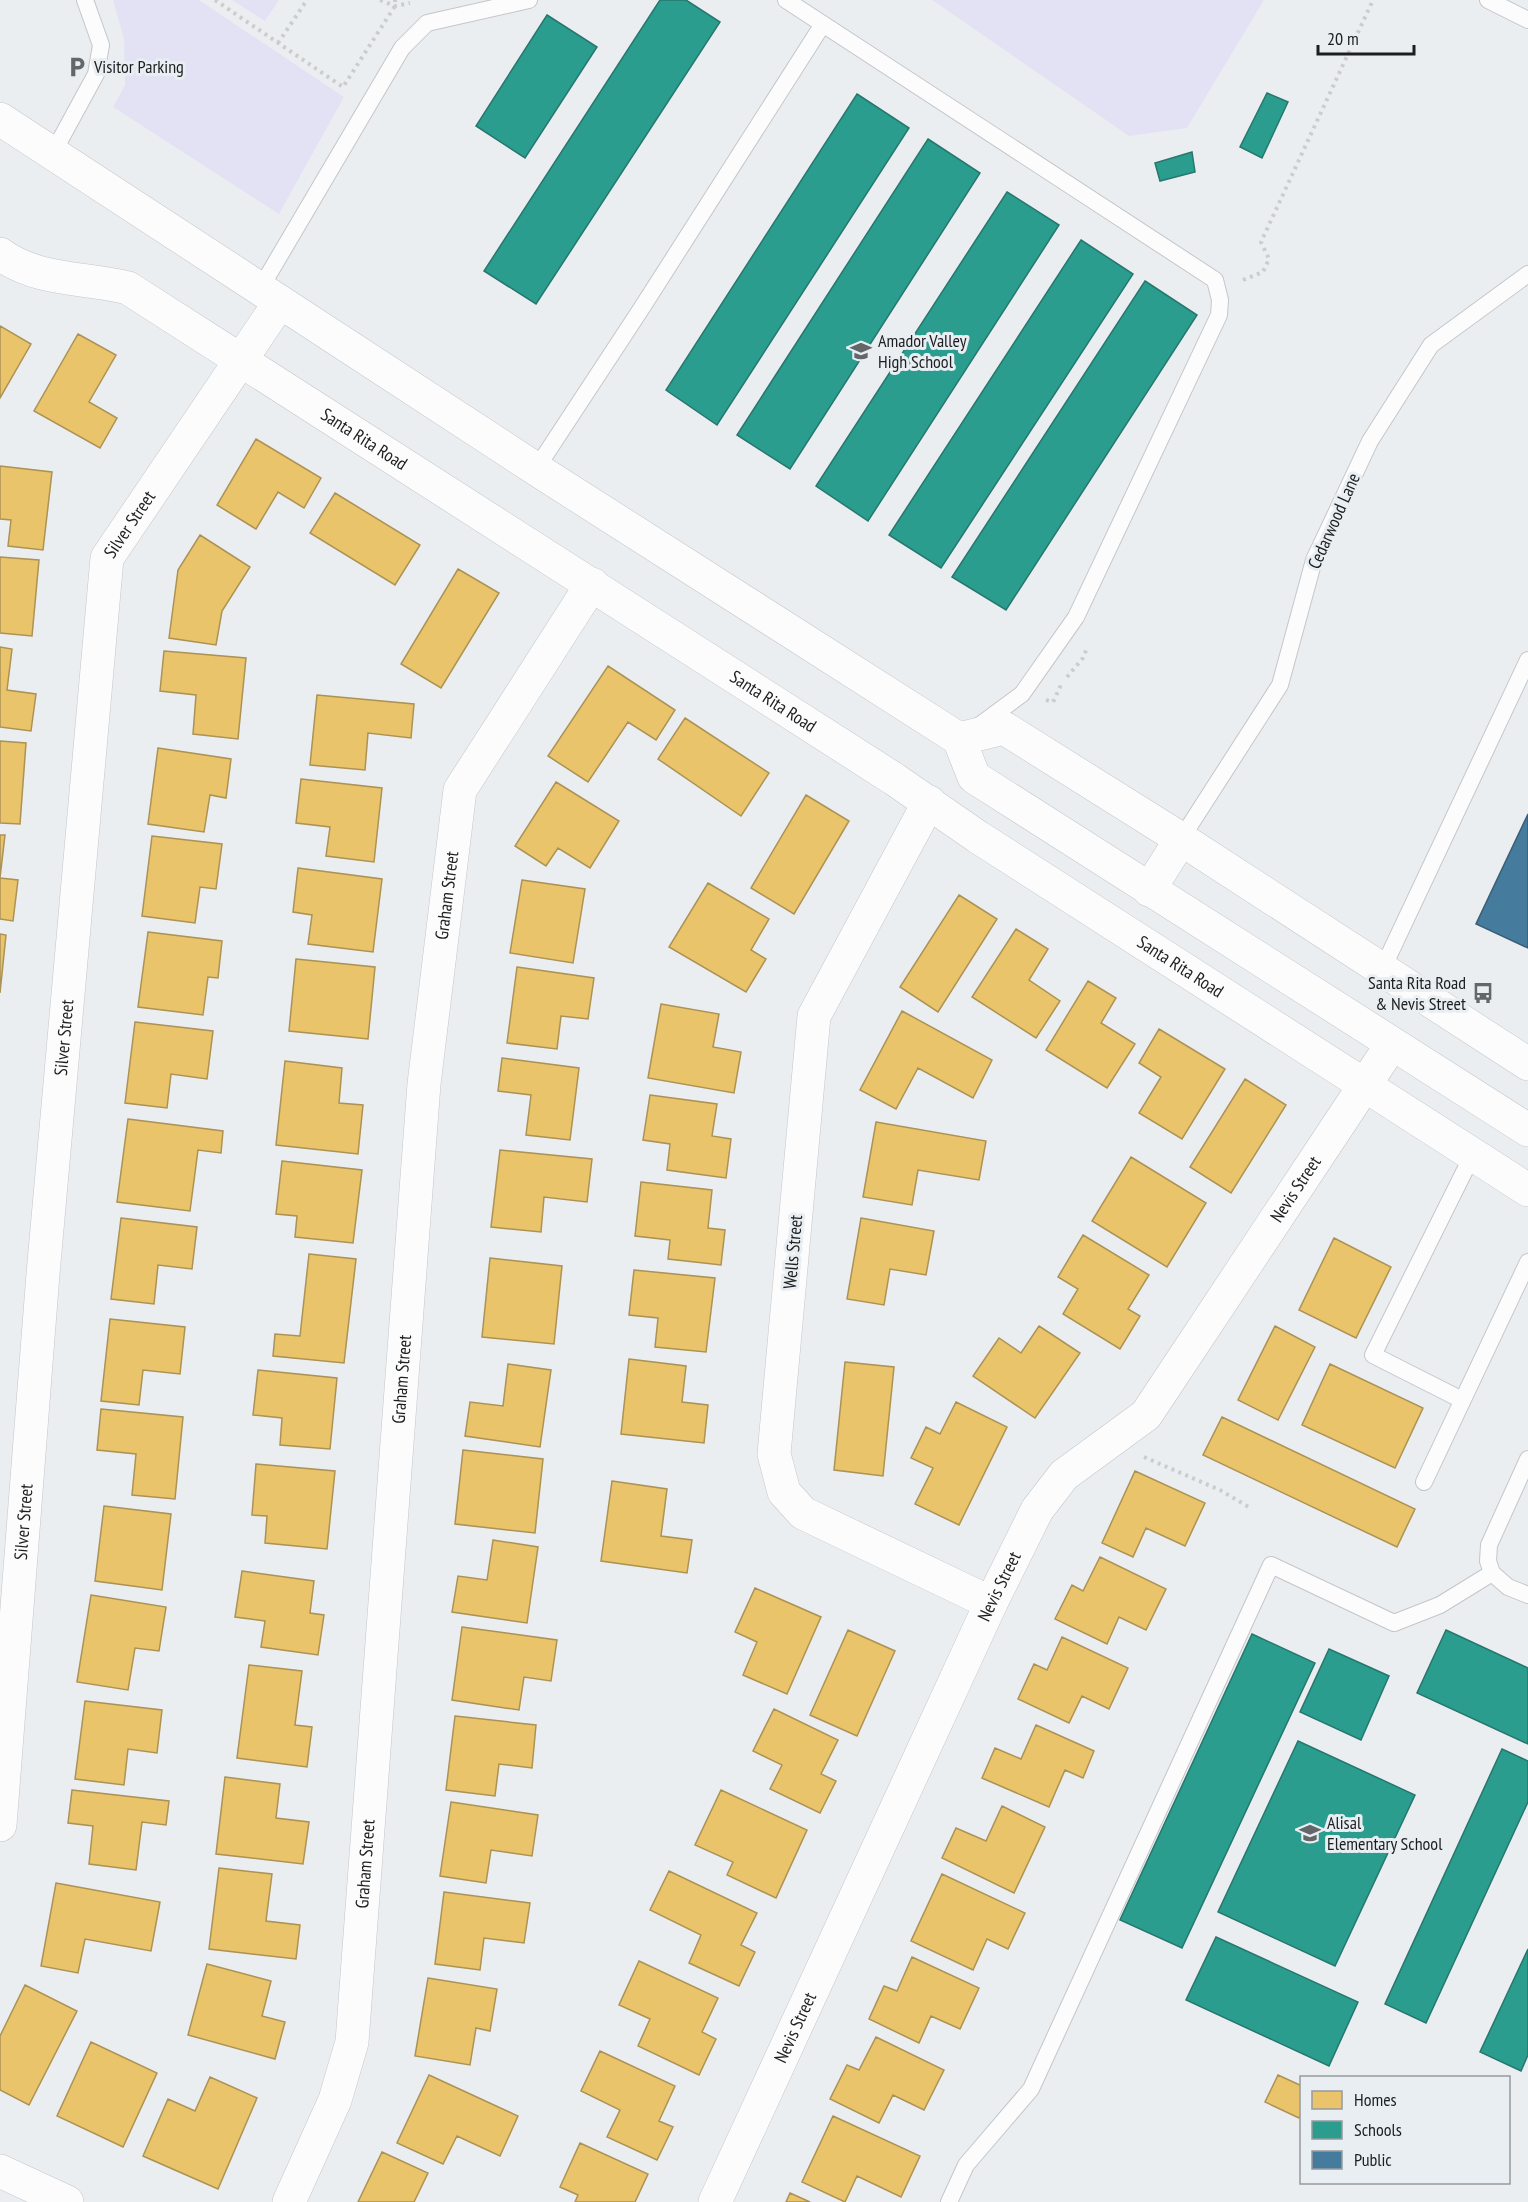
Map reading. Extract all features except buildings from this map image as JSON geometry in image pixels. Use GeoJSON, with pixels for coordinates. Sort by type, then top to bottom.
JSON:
{"type":"FeatureCollection","features":[{"type":"Feature","properties":{"kind":"street"},"geometry":{"type":"LineString","coordinates":[[0,119],[536,469],[959,739],[974,777],[1528,1130]]}},
{"type":"Feature","properties":{"kind":"street","name":"Santa Rita Road"},"geometry":{"type":"LineString","coordinates":[[0,254],[7,260],[49,276],[110,283],[128,288],[592,584],[929,802],[978,837],[1528,1190]]}},
{"type":"Feature","properties":{"kind":"street","name":"Silver Street"},"geometry":{"type":"LineString","coordinates":[[0,1825],[42,1286],[107,558],[242,359],[270,295]]}},
{"type":"Feature","properties":{"kind":"street","name":"Graham Street"},"geometry":{"type":"LineString","coordinates":[[289,2202],[335,2100],[352,2042],[424,1084],[460,789],[592,584]]}},
{"type":"Feature","properties":{"kind":"street"},"geometry":{"type":"LineString","coordinates":[[959,739],[1004,728],[1181,839],[1528,1064]]}},
{"type":"Feature","properties":{"kind":"street","name":"Wells Street"},"geometry":{"type":"LineString","coordinates":[[929,802],[814,1016],[774,1454],[784,1492],[803,1513],[991,1603]]}},
{"type":"Feature","properties":{"kind":"street"},"geometry":{"type":"LineString","coordinates":[[1149,890],[1181,839]]}},
{"type":"Feature","properties":{"kind":"street","name":"Nevis Street"},"geometry":{"type":"LineString","coordinates":[[715,2202],[1036,1510],[1064,1475],[1146,1415],[1392,1044]]}},
{"type":"Feature","properties":{"kind":"street"},"geometry":{"type":"LineString","coordinates":[[0,2171],[67,2202]]}},
{"type":"Feature","properties":{"kind":"lane"},"geometry":{"type":"LineString","coordinates":[[53,153],[96,74],[101,45],[85,0]]}},
{"type":"Feature","properties":{"kind":"lane"},"geometry":{"type":"LineString","coordinates":[[270,295],[402,48],[427,23],[528,0]]}},
{"type":"Feature","properties":{"kind":"lane"},"geometry":{"type":"LineString","coordinates":[[786,0],[1215,280],[1220,300],[1219,315],[1076,616],[1022,694],[959,739]]}},
{"type":"Feature","properties":{"kind":"lane"},"geometry":{"type":"LineString","coordinates":[[1488,0],[1528,20]]}},
{"type":"Feature","properties":{"kind":"lane"},"geometry":{"type":"LineString","coordinates":[[536,469],[823,24]]}},
{"type":"Feature","properties":{"kind":"lane","name":"Cedarwood Lane"},"geometry":{"type":"LineString","coordinates":[[1181,839],[1280,685],[1314,560],[1370,441],[1431,345],[1528,274]]}},
{"type":"Feature","properties":{"kind":"lane"},"geometry":{"type":"LineString","coordinates":[[1382,970],[1528,660]]}},
{"type":"Feature","properties":{"kind":"lane"},"geometry":{"type":"LineString","coordinates":[[1462,1400],[1373,1355],[1473,1154]]}},
{"type":"Feature","properties":{"kind":"lane"},"geometry":{"type":"LineString","coordinates":[[1424,1482],[1528,1262]]}},
{"type":"Feature","properties":{"kind":"lane"},"geometry":{"type":"LineString","coordinates":[[1528,1459],[1490,1545],[1488,1561],[1492,1573],[1508,1587],[1528,1595]]}},
{"type":"Feature","properties":{"kind":"lane"},"geometry":{"type":"LineString","coordinates":[[949,2202],[966,2165],[1031,2089],[1271,1565],[1394,1623],[1440,1605],[1492,1573]]}},
{"type":"Feature","properties":{"kind":"path"},"geometry":{"type":"LineString","coordinates":[[214,0],[343,87],[395,6],[395,0]]}},
{"type":"Feature","properties":{"kind":"path"},"geometry":{"type":"LineString","coordinates":[[278,43],[307,0]]}},
{"type":"Feature","properties":{"kind":"path"},"geometry":{"type":"LineString","coordinates":[[380,0],[395,6]]}},
{"type":"Feature","properties":{"kind":"path"},"geometry":{"type":"LineString","coordinates":[[1238,273],[1243,280],[1263,272],[1269,260],[1261,242],[1373,0]]}},
{"type":"Feature","properties":{"kind":"path"},"geometry":{"type":"LineString","coordinates":[[1022,694],[1053,702],[1061,685],[1083,658],[1088,647]]}},
{"type":"Feature","properties":{"kind":"path"},"geometry":{"type":"LineString","coordinates":[[1138,1454],[1220,1490],[1252,1509]]}},
{"type":"Feature","properties":{"kind":"shaded area"},"geometry":{"type":"Polygon","coordinates":[[[113,0],[199,0],[344,97],[279,214],[113,107],[125,85],[124,39],[113,0]]]}},
{"type":"Feature","properties":{"kind":"shaded area"},"geometry":{"type":"Polygon","coordinates":[[[232,0],[279,0],[265,21],[232,0]]]}},
{"type":"Feature","properties":{"kind":"shaded area"},"geometry":{"type":"Polygon","coordinates":[[[932,0],[1264,0],[1187,128],[1129,136],[932,0]]]}},
{"type":"Feature","properties":{"kind":"place","name":"Visitor Parking"},"geometry":{"type":"Point","coordinates":[77,67]}},
{"type":"Feature","properties":{"kind":"place","name":"Amador Valley High School"},"geometry":{"type":"Point","coordinates":[861,351]}},
{"type":"Feature","properties":{"kind":"place","name":"Santa Rita Road & Nevis Street"},"geometry":{"type":"Point","coordinates":[1483,993]}},
{"type":"Feature","properties":{"kind":"place","name":"Alisal Elementary School"},"geometry":{"type":"Point","coordinates":[1310,1833]}}]}
